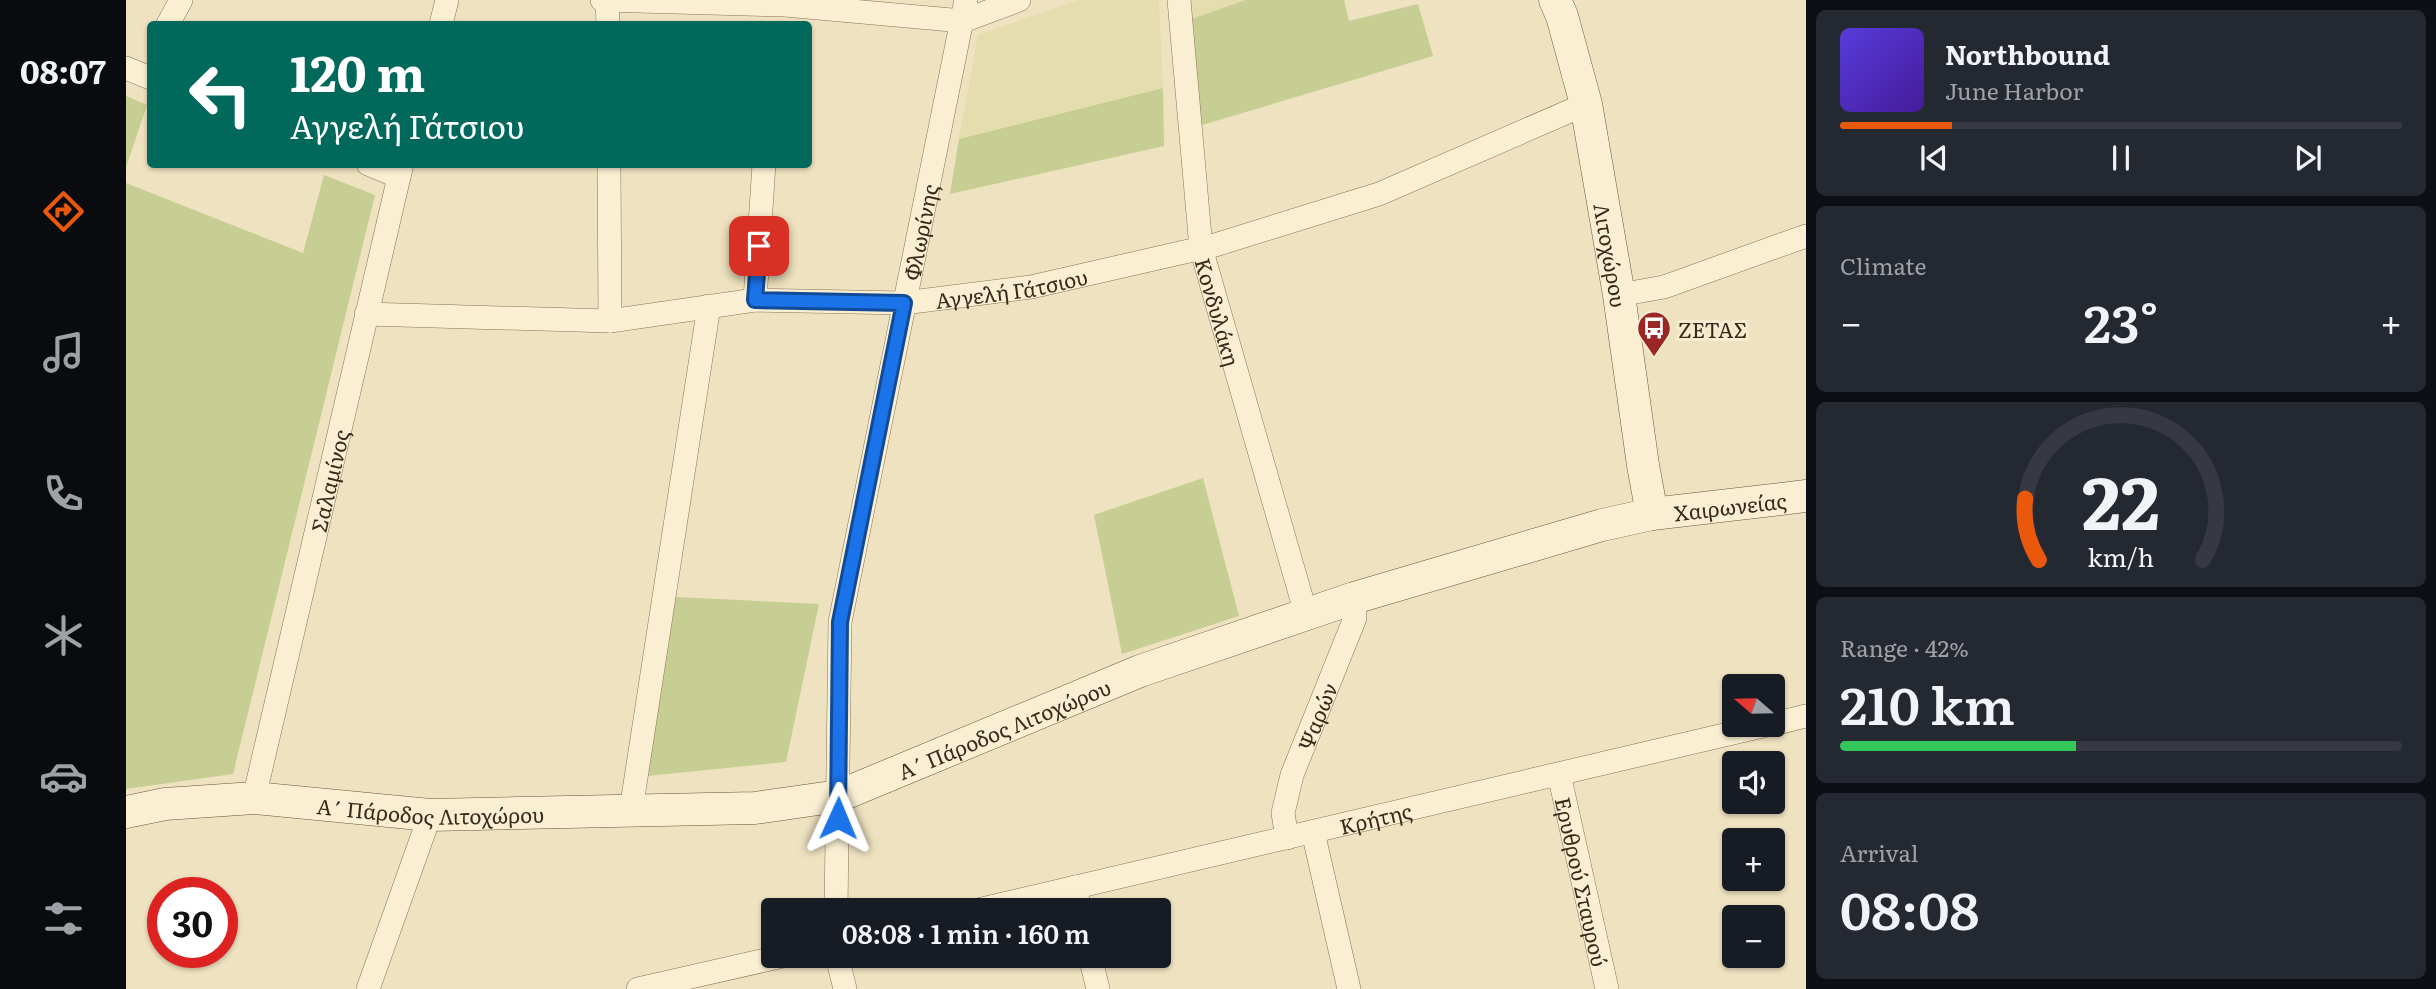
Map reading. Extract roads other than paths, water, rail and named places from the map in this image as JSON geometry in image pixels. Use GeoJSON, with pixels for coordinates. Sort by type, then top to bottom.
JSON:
{"type":"FeatureCollection","features":[{"type":"Feature","properties":{"kind":"street"},"geometry":{"type":"LineString","coordinates":[[170,21],[181,0]]}},
{"type":"Feature","properties":{"kind":"street"},"geometry":{"type":"LineString","coordinates":[[441,21],[447,0]]}},
{"type":"Feature","properties":{"kind":"street"},"geometry":{"type":"LineString","coordinates":[[602,0],[783,15],[964,11],[1019,0]]}},
{"type":"Feature","properties":{"kind":"street"},"geometry":{"type":"LineString","coordinates":[[607,0],[608,21]]}},
{"type":"Feature","properties":{"kind":"street","name":"Κονδυλάκη"},"geometry":{"type":"LineString","coordinates":[[1179,0],[1201,248],[1306,614]]}},
{"type":"Feature","properties":{"kind":"street","name":"Λιτοχώρου"},"geometry":{"type":"LineString","coordinates":[[1555,0],[1562,16],[1586,104],[1619,295],[1652,514]]}},
{"type":"Feature","properties":{"kind":"street","name":"Φλωρίνης"},"geometry":{"type":"LineString","coordinates":[[836,898],[840,622],[964,11]]}},
{"type":"Feature","properties":{"kind":"street","name":"Αγγελή Γάτσιου"},"geometry":{"type":"LineString","coordinates":[[366,314],[610,321],[755,300],[904,303],[1031,287],[1201,248],[1379,194],[1586,104]]}},
{"type":"Feature","properties":{"kind":"street"},"geometry":{"type":"LineString","coordinates":[[609,168],[610,321]]}},
{"type":"Feature","properties":{"kind":"street"},"geometry":{"type":"LineString","coordinates":[[755,300],[764,168]]}},
{"type":"Feature","properties":{"kind":"street","name":"Σαλαμίνος"},"geometry":{"type":"LineString","coordinates":[[254,798],[401,171]]}},
{"type":"Feature","properties":{"kind":"street"},"geometry":{"type":"LineString","coordinates":[[1619,295],[1664,287],[1806,236]]}},
{"type":"Feature","properties":{"kind":"street"},"geometry":{"type":"LineString","coordinates":[[631,810],[709,306]]}},
{"type":"Feature","properties":{"kind":"street","name":"Χαιρωνείας"},"geometry":{"type":"LineString","coordinates":[[1652,514],[1806,496]]}},
{"type":"Feature","properties":{"kind":"street","name":"Α΄ Πάροδος Λιτοχώρου"},"geometry":{"type":"LineString","coordinates":[[126,812],[165,804],[254,798],[429,815],[755,808],[839,796],[1140,671],[1354,598],[1602,525],[1652,514]]}},
{"type":"Feature","properties":{"kind":"street","name":"Ψαρών"},"geometry":{"type":"LineString","coordinates":[[1287,838],[1283,813],[1292,775],[1355,618],[1354,598]]}},
{"type":"Feature","properties":{"kind":"street","name":"Κρήτης"},"geometry":{"type":"LineString","coordinates":[[1785,721],[1806,716]]}},
{"type":"Feature","properties":{"kind":"street","name":"Κρήτης"},"geometry":{"type":"LineString","coordinates":[[1029,898],[1722,736]]}},
{"type":"Feature","properties":{"kind":"street","name":"Ερυθρού Σταυρού"},"geometry":{"type":"LineString","coordinates":[[1559,774],[1607,989]]}},
{"type":"Feature","properties":{"kind":"street"},"geometry":{"type":"LineString","coordinates":[[368,989],[429,815]]}},
{"type":"Feature","properties":{"kind":"street"},"geometry":{"type":"LineString","coordinates":[[1313,832],[1349,989]]}},
{"type":"Feature","properties":{"kind":"street"},"geometry":{"type":"LineString","coordinates":[[1075,887],[1077,898]]}},
{"type":"Feature","properties":{"kind":"street"},"geometry":{"type":"LineString","coordinates":[[638,989],[761,961]]}},
{"type":"Feature","properties":{"kind":"street"},"geometry":{"type":"LineString","coordinates":[[840,968],[845,989]]}},
{"type":"Feature","properties":{"kind":"street"},"geometry":{"type":"LineString","coordinates":[[1093,968],[1098,989]]}},
{"type":"Feature","properties":{"kind":"place","name":"ΖΕΤΑΣ"},"geometry":{"type":"Point","coordinates":[1654,358]}}]}
